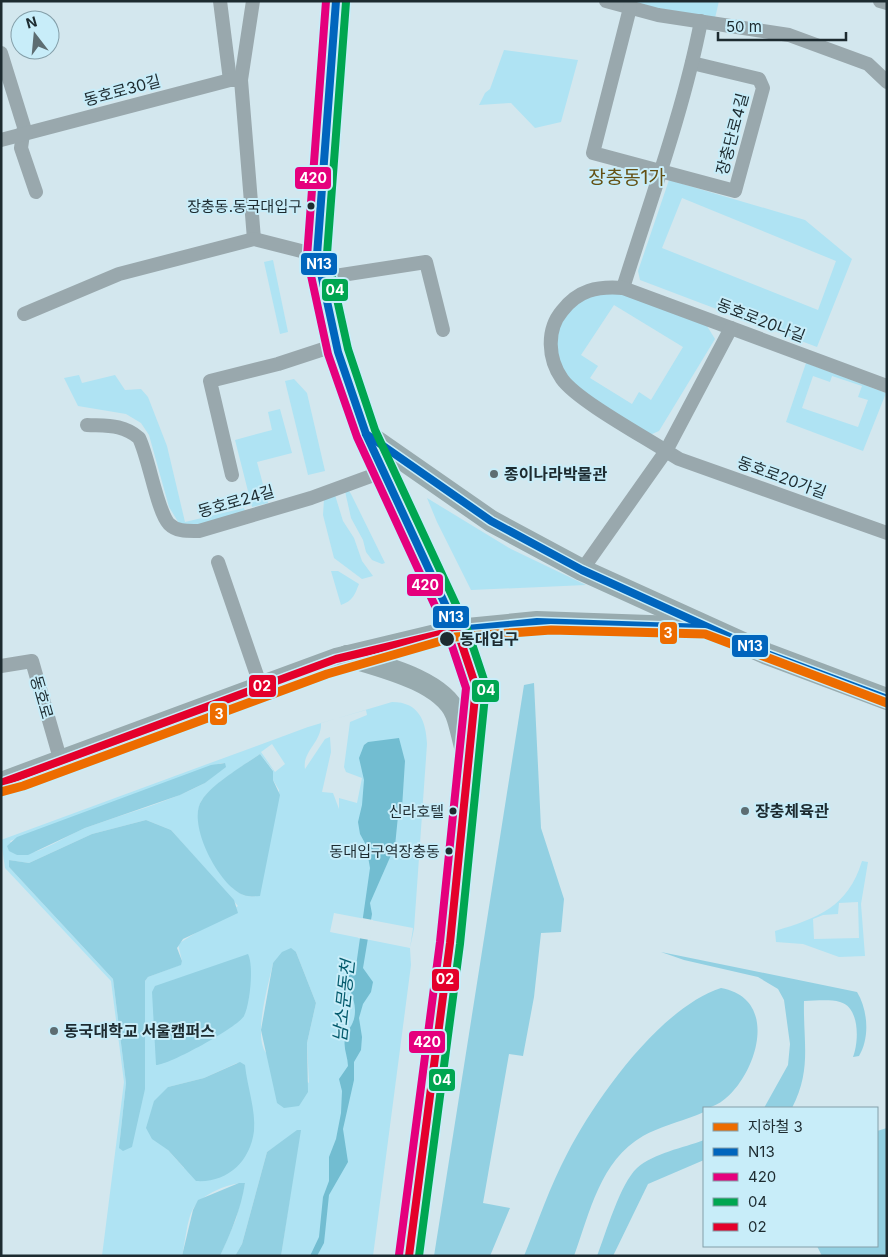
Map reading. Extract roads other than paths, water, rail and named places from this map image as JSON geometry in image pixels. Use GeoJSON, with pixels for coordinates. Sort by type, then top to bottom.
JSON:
{"type":"FeatureCollection","features":[{"type":"Feature","properties":{"kind":"main road"},"geometry":{"type":"LineString","coordinates":[[336,1],[317,255],[336,345],[366,434],[457,630],[476,688],[450,943],[410,1256]]}},
{"type":"Feature","properties":{"kind":"main road"},"geometry":{"type":"LineString","coordinates":[[366,434],[491,521],[582,570],[706,628],[767,654],[887,699]]}},
{"type":"Feature","properties":{"kind":"main road"},"geometry":{"type":"LineString","coordinates":[[1,783],[341,657],[457,630],[537,622],[706,628]]}},
{"type":"Feature","properties":{"kind":"main road"},"geometry":{"type":"LineString","coordinates":[[341,657],[410,676],[443,696],[456,713],[469,759]]}},
{"type":"Feature","properties":{"kind":"street"},"geometry":{"type":"LineString","coordinates":[[220,1],[235,80],[254,240]]}},
{"type":"Feature","properties":{"kind":"street"},"geometry":{"type":"LineString","coordinates":[[235,80],[253,1]]}},
{"type":"Feature","properties":{"kind":"street"},"geometry":{"type":"LineString","coordinates":[[606,1],[658,15],[789,35],[868,64],[887,82]]}},
{"type":"Feature","properties":{"kind":"street"},"geometry":{"type":"LineString","coordinates":[[880,1],[887,3]]}},
{"type":"Feature","properties":{"kind":"street","name":"장충단로4길"},"geometry":{"type":"LineString","coordinates":[[630,8],[593,153],[735,191],[763,88],[759,79],[692,63]]}},
{"type":"Feature","properties":{"kind":"street"},"geometry":{"type":"LineString","coordinates":[[623,288],[692,63],[701,21]]}},
{"type":"Feature","properties":{"kind":"street"},"geometry":{"type":"LineString","coordinates":[[1,53],[24,127],[21,148],[36,192]]}},
{"type":"Feature","properties":{"kind":"street","name":"동호로30길"},"geometry":{"type":"LineString","coordinates":[[1,140],[235,80]]}},
{"type":"Feature","properties":{"kind":"street"},"geometry":{"type":"LineString","coordinates":[[24,314],[119,274],[254,240],[317,255]]}},
{"type":"Feature","properties":{"kind":"street"},"geometry":{"type":"LineString","coordinates":[[322,278],[426,262],[443,330]]}},
{"type":"Feature","properties":{"kind":"street","name":"동호로20나길"},"geometry":{"type":"LineString","coordinates":[[583,293],[604,287],[623,288],[887,386]]}},
{"type":"Feature","properties":{"kind":"street","name":"동호로20가길"},"geometry":{"type":"LineString","coordinates":[[583,293],[564,309],[552,331],[551,349],[554,365],[563,380],[577,394],[679,458],[887,533]]}},
{"type":"Feature","properties":{"kind":"street"},"geometry":{"type":"LineString","coordinates":[[582,570],[666,451],[731,328]]}},
{"type":"Feature","properties":{"kind":"street","name":"동호로24길"},"geometry":{"type":"LineString","coordinates":[[232,475],[210,380],[278,364],[336,345]]}},
{"type":"Feature","properties":{"kind":"street","name":"동호로24길"},"geometry":{"type":"LineString","coordinates":[[87,425],[117,426],[130,430],[139,438],[165,517],[175,528],[186,532],[199,531],[311,498],[382,472]]}},
{"type":"Feature","properties":{"kind":"street"},"geometry":{"type":"LineString","coordinates":[[218,562],[260,687]]}},
{"type":"Feature","properties":{"kind":"street","name":"동호로"},"geometry":{"type":"LineString","coordinates":[[1,666],[32,661],[61,762]]}},
{"type":"Feature","properties":{"kind":"metro line","name":"3"},"geometry":{"type":"LineString","coordinates":[[1,792],[23,786],[327,674],[455,637],[551,630],[705,634],[887,703]]}},
{"type":"Feature","properties":{"kind":"place","name":"장충동.동국대입구"},"geometry":{"type":"Point","coordinates":[311,206]}},
{"type":"Feature","properties":{"kind":"place","name":"종이나라박물관"},"geometry":{"type":"Point","coordinates":[494,474]}},
{"type":"Feature","properties":{"kind":"place","name":"동대입구"},"geometry":{"type":"Point","coordinates":[447,639]}},
{"type":"Feature","properties":{"kind":"place","name":"신라호텔"},"geometry":{"type":"Point","coordinates":[453,811]}},
{"type":"Feature","properties":{"kind":"place","name":"장충체육관"},"geometry":{"type":"Point","coordinates":[745,811]}},
{"type":"Feature","properties":{"kind":"place","name":"동대입구역장충동"},"geometry":{"type":"Point","coordinates":[449,851]}},
{"type":"Feature","properties":{"kind":"place","name":"동국대학교 서울캠퍼스"},"geometry":{"type":"Point","coordinates":[54,1031]}},
{"type":"Feature","properties":{"kind":"district","name":"장충동1가"},"geometry":{"type":"Point","coordinates":[627,177]}},
{"type":"Feature","properties":{"kind":"water label","name":"남소문동천"},"geometry":{"type":"Point","coordinates":[344,1001]}}]}
